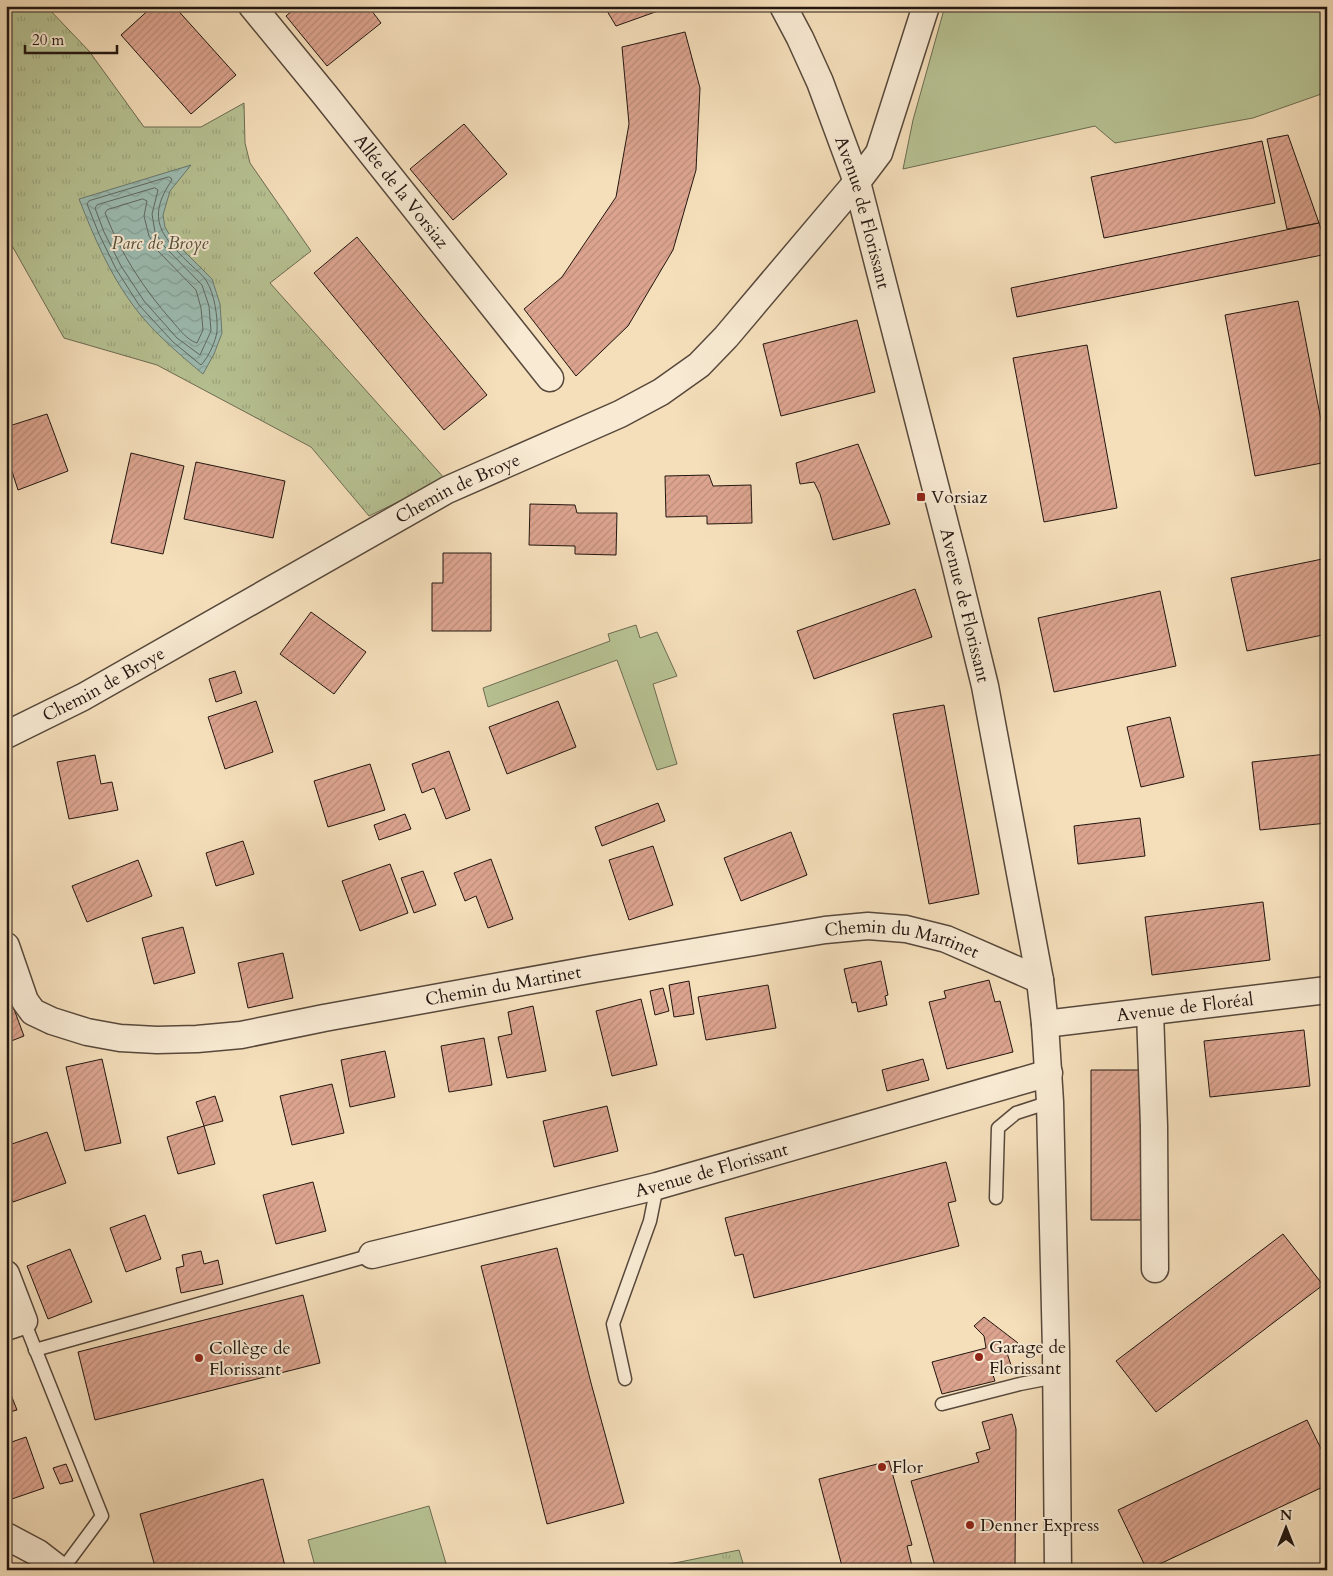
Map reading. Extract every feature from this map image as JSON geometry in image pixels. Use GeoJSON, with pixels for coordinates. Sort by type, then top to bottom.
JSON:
{"type":"FeatureCollection","features":[{"type":"Feature","properties":{"kind":"street","name":"Allée de la Vorsiaz"},"geometry":{"type":"LineString","coordinates":[[252,6],[331,102],[550,378]]}},
{"type":"Feature","properties":{"kind":"street","name":"Avenue de Florissant"},"geometry":{"type":"LineString","coordinates":[[783,6],[820,82],[857,182],[985,686],[1040,980],[1050,1102],[1058,1570]]}},
{"type":"Feature","properties":{"kind":"street","name":"Chemin de Broye"},"geometry":{"type":"LineString","coordinates":[[6,735],[83,697],[447,490],[620,414],[661,392],[699,365],[726,338],[857,182],[879,153],[926,6]]}},
{"type":"Feature","properties":{"kind":"street","name":"Chemin du Martinet"},"geometry":{"type":"LineString","coordinates":[[9,963],[25,1001],[32,1012],[52,1021],[87,1032],[120,1038],[157,1040],[241,1035],[324,1018],[604,968],[825,930],[868,926],[906,929],[946,939],[1040,980]]}},
{"type":"Feature","properties":{"kind":"street","name":"Avenue de Floréal"},"geometry":{"type":"LineString","coordinates":[[1045,1024],[1327,990]]}},
{"type":"Feature","properties":{"kind":"street"},"geometry":{"type":"LineString","coordinates":[[1150,1012],[1154,1126],[1155,1269]]}},
{"type":"Feature","properties":{"kind":"street","name":"Avenue de Florissant"},"geometry":{"type":"LineString","coordinates":[[372,1255],[658,1186],[1048,1073]]}},
{"type":"Feature","properties":{"kind":"street"},"geometry":{"type":"LineString","coordinates":[[6,1274],[15,1324]]}},
{"type":"Feature","properties":{"kind":"street"},"geometry":{"type":"LineString","coordinates":[[6,1536],[38,1553],[61,1570]]}},
{"type":"Feature","properties":{"kind":"lane"},"geometry":{"type":"LineString","coordinates":[[996,1198],[998,1128],[1016,1113],[1050,1102]]}},
{"type":"Feature","properties":{"kind":"lane"},"geometry":{"type":"LineString","coordinates":[[625,1379],[613,1324],[650,1221],[658,1186]]}},
{"type":"Feature","properties":{"kind":"lane"},"geometry":{"type":"LineString","coordinates":[[35,1350],[372,1255]]}},
{"type":"Feature","properties":{"kind":"lane"},"geometry":{"type":"LineString","coordinates":[[15,1324],[35,1350],[102,1516],[61,1570]]}},
{"type":"Feature","properties":{"kind":"lane"},"geometry":{"type":"LineString","coordinates":[[942,1404],[1056,1377]]}},
{"type":"Feature","properties":{"kind":"green space","name":"Parc de Broye"},"geometry":{"type":"Polygon","coordinates":[[[6,6],[46,6],[89,51],[144,127],[201,127],[244,103],[245,143],[250,163],[311,251],[270,283],[445,479],[369,516],[311,447],[157,365],[64,338],[6,235],[6,6]]]}},
{"type":"Feature","properties":{"kind":"green space"},"geometry":{"type":"Polygon","coordinates":[[[945,6],[1327,6],[1327,92],[1253,118],[1115,143],[1095,126],[903,169],[913,120],[945,6]]]}},
{"type":"Feature","properties":{"kind":"green space"},"geometry":{"type":"Polygon","coordinates":[[[636,625],[640,638],[657,632],[677,676],[653,684],[677,764],[657,770],[617,660],[488,707],[483,688],[610,641],[608,634],[636,625]]]}},
{"type":"Feature","properties":{"kind":"green space"},"geometry":{"type":"Polygon","coordinates":[[[429,1506],[447,1567],[439,1570],[316,1570],[308,1540],[429,1506]]]}},
{"type":"Feature","properties":{"kind":"green space"},"geometry":{"type":"Polygon","coordinates":[[[739,1550],[745,1570],[656,1570],[655,1567],[739,1550]]]}},
{"type":"Feature","properties":{"kind":"water"},"geometry":{"type":"Polygon","coordinates":[[[191,165],[170,191],[163,215],[165,227],[172,239],[212,279],[220,304],[222,333],[214,354],[203,374],[159,335],[135,308],[103,255],[79,199],[191,165]]]}},
{"type":"Feature","properties":{"kind":"building"},"geometry":{"type":"Polygon","coordinates":[[[153,6],[174,6],[236,75],[191,114],[121,35],[153,6]]]}},
{"type":"Feature","properties":{"kind":"building"},"geometry":{"type":"Polygon","coordinates":[[[298,6],[368,6],[381,23],[327,66],[286,16],[298,6]]]}},
{"type":"Feature","properties":{"kind":"building"},"geometry":{"type":"Polygon","coordinates":[[[604,6],[672,6],[616,26],[604,6]]]}},
{"type":"Feature","properties":{"kind":"building"},"geometry":{"type":"Polygon","coordinates":[[[685,32],[700,88],[696,170],[673,250],[628,326],[576,376],[524,309],[562,277],[616,197],[629,124],[622,47],[685,32]]]}},
{"type":"Feature","properties":{"kind":"building"},"geometry":{"type":"Polygon","coordinates":[[[464,124],[507,174],[453,220],[410,169],[464,124]]]}},
{"type":"Feature","properties":{"kind":"building"},"geometry":{"type":"Polygon","coordinates":[[[1288,135],[1319,223],[1287,229],[1267,139],[1288,135]]]}},
{"type":"Feature","properties":{"kind":"building"},"geometry":{"type":"Polygon","coordinates":[[[1262,141],[1275,203],[1104,238],[1091,177],[1262,141]]]}},
{"type":"Feature","properties":{"kind":"building"},"geometry":{"type":"Polygon","coordinates":[[[1319,223],[1327,254],[1017,317],[1011,288],[1319,223]]]}},
{"type":"Feature","properties":{"kind":"building"},"geometry":{"type":"Polygon","coordinates":[[[357,237],[487,395],[444,430],[314,273],[357,237]]]}},
{"type":"Feature","properties":{"kind":"building"},"geometry":{"type":"Polygon","coordinates":[[[1298,301],[1327,451],[1327,462],[1255,476],[1225,315],[1298,301]]]}},
{"type":"Feature","properties":{"kind":"building"},"geometry":{"type":"Polygon","coordinates":[[[857,320],[875,392],[781,416],[763,344],[857,320]]]}},
{"type":"Feature","properties":{"kind":"building"},"geometry":{"type":"Polygon","coordinates":[[[1087,345],[1117,508],[1044,522],[1013,358],[1087,345]]]}},
{"type":"Feature","properties":{"kind":"building"},"geometry":{"type":"Polygon","coordinates":[[[47,414],[68,471],[18,490],[6,453],[6,427],[47,414]]]}},
{"type":"Feature","properties":{"kind":"building"},"geometry":{"type":"Polygon","coordinates":[[[858,444],[890,524],[833,540],[820,494],[814,482],[800,484],[796,463],[858,444]]]}},
{"type":"Feature","properties":{"kind":"building"},"geometry":{"type":"Polygon","coordinates":[[[131,453],[184,466],[163,554],[111,543],[131,453]]]}},
{"type":"Feature","properties":{"kind":"building"},"geometry":{"type":"Polygon","coordinates":[[[196,462],[285,481],[273,538],[184,519],[196,462]]]}},
{"type":"Feature","properties":{"kind":"building"},"geometry":{"type":"Polygon","coordinates":[[[709,475],[713,486],[751,485],[752,523],[707,524],[707,516],[666,517],[665,476],[709,475]]]}},
{"type":"Feature","properties":{"kind":"building"},"geometry":{"type":"Polygon","coordinates":[[[530,504],[575,505],[577,513],[617,513],[616,555],[575,554],[575,546],[529,545],[530,504]]]}},
{"type":"Feature","properties":{"kind":"building"},"geometry":{"type":"Polygon","coordinates":[[[443,553],[491,553],[491,631],[432,631],[432,583],[443,583],[443,553]]]}},
{"type":"Feature","properties":{"kind":"building"},"geometry":{"type":"Polygon","coordinates":[[[1327,558],[1327,634],[1247,651],[1231,578],[1327,558]]]}},
{"type":"Feature","properties":{"kind":"building"},"geometry":{"type":"Polygon","coordinates":[[[915,589],[932,637],[814,679],[797,631],[915,589]]]}},
{"type":"Feature","properties":{"kind":"building"},"geometry":{"type":"Polygon","coordinates":[[[1160,591],[1176,666],[1054,692],[1038,618],[1160,591]]]}},
{"type":"Feature","properties":{"kind":"building"},"geometry":{"type":"Polygon","coordinates":[[[311,612],[366,652],[334,694],[280,654],[311,612]]]}},
{"type":"Feature","properties":{"kind":"building"},"geometry":{"type":"Polygon","coordinates":[[[235,671],[242,693],[216,702],[209,679],[235,671]]]}},
{"type":"Feature","properties":{"kind":"building"},"geometry":{"type":"Polygon","coordinates":[[[256,701],[273,752],[225,769],[208,717],[256,701]]]}},
{"type":"Feature","properties":{"kind":"building"},"geometry":{"type":"Polygon","coordinates":[[[558,701],[576,747],[507,774],[489,727],[558,701]]]}},
{"type":"Feature","properties":{"kind":"building"},"geometry":{"type":"Polygon","coordinates":[[[944,705],[979,894],[929,904],[893,714],[944,705]]]}},
{"type":"Feature","properties":{"kind":"building"},"geometry":{"type":"Polygon","coordinates":[[[1170,717],[1184,777],[1141,787],[1127,727],[1170,717]]]}},
{"type":"Feature","properties":{"kind":"building"},"geometry":{"type":"Polygon","coordinates":[[[449,751],[470,810],[446,819],[434,788],[422,793],[412,764],[449,751]]]}},
{"type":"Feature","properties":{"kind":"building"},"geometry":{"type":"Polygon","coordinates":[[[1327,754],[1327,823],[1260,830],[1252,762],[1327,754]]]}},
{"type":"Feature","properties":{"kind":"building"},"geometry":{"type":"Polygon","coordinates":[[[95,755],[101,784],[112,782],[118,810],[69,819],[57,762],[95,755]]]}},
{"type":"Feature","properties":{"kind":"building"},"geometry":{"type":"Polygon","coordinates":[[[370,764],[385,810],[328,827],[314,781],[370,764]]]}},
{"type":"Feature","properties":{"kind":"building"},"geometry":{"type":"Polygon","coordinates":[[[658,803],[665,821],[602,846],[595,827],[658,803]]]}},
{"type":"Feature","properties":{"kind":"building"},"geometry":{"type":"Polygon","coordinates":[[[405,814],[411,829],[379,840],[374,825],[405,814]]]}},
{"type":"Feature","properties":{"kind":"building"},"geometry":{"type":"Polygon","coordinates":[[[1140,818],[1145,856],[1078,864],[1074,826],[1140,818]]]}},
{"type":"Feature","properties":{"kind":"building"},"geometry":{"type":"Polygon","coordinates":[[[791,832],[807,875],[741,901],[724,858],[791,832]]]}},
{"type":"Feature","properties":{"kind":"building"},"geometry":{"type":"Polygon","coordinates":[[[243,841],[254,874],[216,886],[206,853],[243,841]]]}},
{"type":"Feature","properties":{"kind":"building"},"geometry":{"type":"Polygon","coordinates":[[[653,846],[673,905],[629,920],[609,860],[653,846]]]}},
{"type":"Feature","properties":{"kind":"building"},"geometry":{"type":"Polygon","coordinates":[[[491,859],[513,919],[488,928],[476,896],[465,901],[454,873],[491,859]]]}},
{"type":"Feature","properties":{"kind":"building"},"geometry":{"type":"Polygon","coordinates":[[[138,860],[152,896],[87,922],[72,886],[138,860]]]}},
{"type":"Feature","properties":{"kind":"building"},"geometry":{"type":"Polygon","coordinates":[[[390,864],[408,913],[360,931],[342,881],[390,864]]]}},
{"type":"Feature","properties":{"kind":"building"},"geometry":{"type":"Polygon","coordinates":[[[423,871],[436,905],[414,913],[401,878],[423,871]]]}},
{"type":"Feature","properties":{"kind":"building"},"geometry":{"type":"Polygon","coordinates":[[[1263,902],[1270,960],[1152,975],[1145,917],[1263,902]]]}},
{"type":"Feature","properties":{"kind":"building"},"geometry":{"type":"Polygon","coordinates":[[[183,927],[195,973],[154,984],[142,938],[183,927]]]}},
{"type":"Feature","properties":{"kind":"building"},"geometry":{"type":"Polygon","coordinates":[[[283,953],[293,998],[248,1008],[238,963],[283,953]]]}},
{"type":"Feature","properties":{"kind":"building"},"geometry":{"type":"Polygon","coordinates":[[[881,961],[888,995],[885,996],[887,1005],[858,1012],[856,1002],[852,1003],[844,969],[881,961]]]}},
{"type":"Feature","properties":{"kind":"building"},"geometry":{"type":"Polygon","coordinates":[[[989,980],[995,1002],[1000,1001],[1013,1052],[947,1069],[929,1002],[946,998],[944,991],[989,980]]]}},
{"type":"Feature","properties":{"kind":"building"},"geometry":{"type":"Polygon","coordinates":[[[689,981],[694,1014],[674,1017],[669,985],[689,981]]]}},
{"type":"Feature","properties":{"kind":"building"},"geometry":{"type":"Polygon","coordinates":[[[768,985],[776,1028],[706,1040],[698,997],[768,985]]]}},
{"type":"Feature","properties":{"kind":"building"},"geometry":{"type":"Polygon","coordinates":[[[663,988],[669,1011],[655,1015],[650,991],[663,988]]]}},
{"type":"Feature","properties":{"kind":"building"},"geometry":{"type":"Polygon","coordinates":[[[8,993],[24,1036],[6,1043],[6,994],[8,993]]]}},
{"type":"Feature","properties":{"kind":"building"},"geometry":{"type":"Polygon","coordinates":[[[641,999],[657,1065],[612,1076],[596,1011],[641,999]]]}},
{"type":"Feature","properties":{"kind":"building"},"geometry":{"type":"Polygon","coordinates":[[[533,1006],[546,1071],[507,1078],[498,1037],[512,1034],[508,1012],[533,1006]]]}},
{"type":"Feature","properties":{"kind":"building"},"geometry":{"type":"Polygon","coordinates":[[[1304,1030],[1310,1086],[1210,1097],[1204,1041],[1304,1030]]]}},
{"type":"Feature","properties":{"kind":"building"},"geometry":{"type":"Polygon","coordinates":[[[484,1038],[492,1085],[449,1092],[441,1046],[484,1038]]]}},
{"type":"Feature","properties":{"kind":"building"},"geometry":{"type":"Polygon","coordinates":[[[385,1051],[395,1097],[350,1107],[341,1060],[385,1051]]]}},
{"type":"Feature","properties":{"kind":"building"},"geometry":{"type":"Polygon","coordinates":[[[102,1059],[121,1143],[85,1151],[66,1067],[102,1059]]]}},
{"type":"Feature","properties":{"kind":"building"},"geometry":{"type":"Polygon","coordinates":[[[923,1059],[929,1080],[887,1091],[882,1070],[923,1059]]]}},
{"type":"Feature","properties":{"kind":"building"},"geometry":{"type":"Polygon","coordinates":[[[1091,1070],[1141,1070],[1142,1220],[1091,1220],[1091,1070]]]}},
{"type":"Feature","properties":{"kind":"building"},"geometry":{"type":"Polygon","coordinates":[[[332,1084],[344,1133],[292,1145],[280,1096],[332,1084]]]}},
{"type":"Feature","properties":{"kind":"building"},"geometry":{"type":"Polygon","coordinates":[[[215,1096],[223,1121],[204,1126],[196,1102],[215,1096]]]}},
{"type":"Feature","properties":{"kind":"building"},"geometry":{"type":"Polygon","coordinates":[[[607,1106],[618,1151],[554,1167],[543,1121],[607,1106]]]}},
{"type":"Feature","properties":{"kind":"building"},"geometry":{"type":"Polygon","coordinates":[[[204,1126],[215,1164],[178,1174],[167,1137],[204,1126]]]}},
{"type":"Feature","properties":{"kind":"building"},"geometry":{"type":"Polygon","coordinates":[[[47,1132],[66,1183],[13,1202],[6,1183],[6,1146],[47,1132]]]}},
{"type":"Feature","properties":{"kind":"building"},"geometry":{"type":"Polygon","coordinates":[[[946,1162],[956,1201],[948,1203],[959,1246],[754,1298],[743,1254],[735,1256],[725,1218],[946,1162]]]}},
{"type":"Feature","properties":{"kind":"building"},"geometry":{"type":"Polygon","coordinates":[[[313,1182],[326,1231],[276,1244],[263,1195],[313,1182]]]}},
{"type":"Feature","properties":{"kind":"building"},"geometry":{"type":"Polygon","coordinates":[[[145,1215],[161,1259],[126,1272],[110,1228],[145,1215]]]}},
{"type":"Feature","properties":{"kind":"building"},"geometry":{"type":"Polygon","coordinates":[[[1283,1234],[1323,1285],[1156,1412],[1116,1361],[1283,1234]]]}},
{"type":"Feature","properties":{"kind":"building"},"geometry":{"type":"Polygon","coordinates":[[[557,1248],[624,1503],[547,1524],[481,1266],[557,1248]]]}},
{"type":"Feature","properties":{"kind":"building"},"geometry":{"type":"Polygon","coordinates":[[[70,1249],[92,1302],[48,1319],[27,1266],[70,1249]]]}},
{"type":"Feature","properties":{"kind":"building"},"geometry":{"type":"Polygon","coordinates":[[[201,1251],[204,1264],[218,1260],[223,1284],[181,1293],[176,1268],[184,1266],[182,1255],[201,1251]]]}},
{"type":"Feature","properties":{"kind":"building","name":"Collège de Florissant"},"geometry":{"type":"Polygon","coordinates":[[[303,1295],[320,1363],[95,1420],[78,1352],[303,1295]]]}},
{"type":"Feature","properties":{"kind":"building","name":"Garage de Florissant"},"geometry":{"type":"Polygon","coordinates":[[[984,1317],[1018,1343],[1007,1353],[1012,1368],[992,1372],[995,1381],[942,1394],[932,1362],[986,1348],[984,1336],[974,1326],[984,1317]]]}},
{"type":"Feature","properties":{"kind":"building"},"geometry":{"type":"Polygon","coordinates":[[[6,1382],[17,1410],[6,1413],[6,1382]]]}},
{"type":"Feature","properties":{"kind":"building","name":"Denner Express"},"geometry":{"type":"Polygon","coordinates":[[[1012,1414],[1016,1429],[1015,1570],[936,1570],[911,1481],[979,1462],[976,1453],[990,1449],[982,1422],[1012,1414]]]}},
{"type":"Feature","properties":{"kind":"building"},"geometry":{"type":"Polygon","coordinates":[[[1307,1420],[1327,1461],[1327,1485],[1147,1570],[1118,1510],[1307,1420]]]}},
{"type":"Feature","properties":{"kind":"building"},"geometry":{"type":"Polygon","coordinates":[[[26,1437],[44,1488],[6,1501],[6,1444],[26,1437]]]}},
{"type":"Feature","properties":{"kind":"building"},"geometry":{"type":"Polygon","coordinates":[[[889,1461],[912,1545],[907,1546],[913,1570],[843,1570],[819,1479],[889,1461]]]}},
{"type":"Feature","properties":{"kind":"building"},"geometry":{"type":"Polygon","coordinates":[[[66,1464],[73,1481],[60,1484],[53,1468],[66,1464]]]}},
{"type":"Feature","properties":{"kind":"building"},"geometry":{"type":"Polygon","coordinates":[[[263,1479],[286,1570],[156,1570],[140,1514],[263,1479]]]}},
{"type":"Feature","properties":{"kind":"place","name":"Vorsiaz"},"geometry":{"type":"Point","coordinates":[921,497]}},
{"type":"Feature","properties":{"kind":"place","name":"Garage de Florissant"},"geometry":{"type":"Point","coordinates":[979,1357]}},
{"type":"Feature","properties":{"kind":"place","name":"Collège de Florissant"},"geometry":{"type":"Point","coordinates":[199,1358]}},
{"type":"Feature","properties":{"kind":"place","name":"Flor"},"geometry":{"type":"Point","coordinates":[882,1467]}},
{"type":"Feature","properties":{"kind":"place","name":"Denner Express"},"geometry":{"type":"Point","coordinates":[970,1525]}}]}
